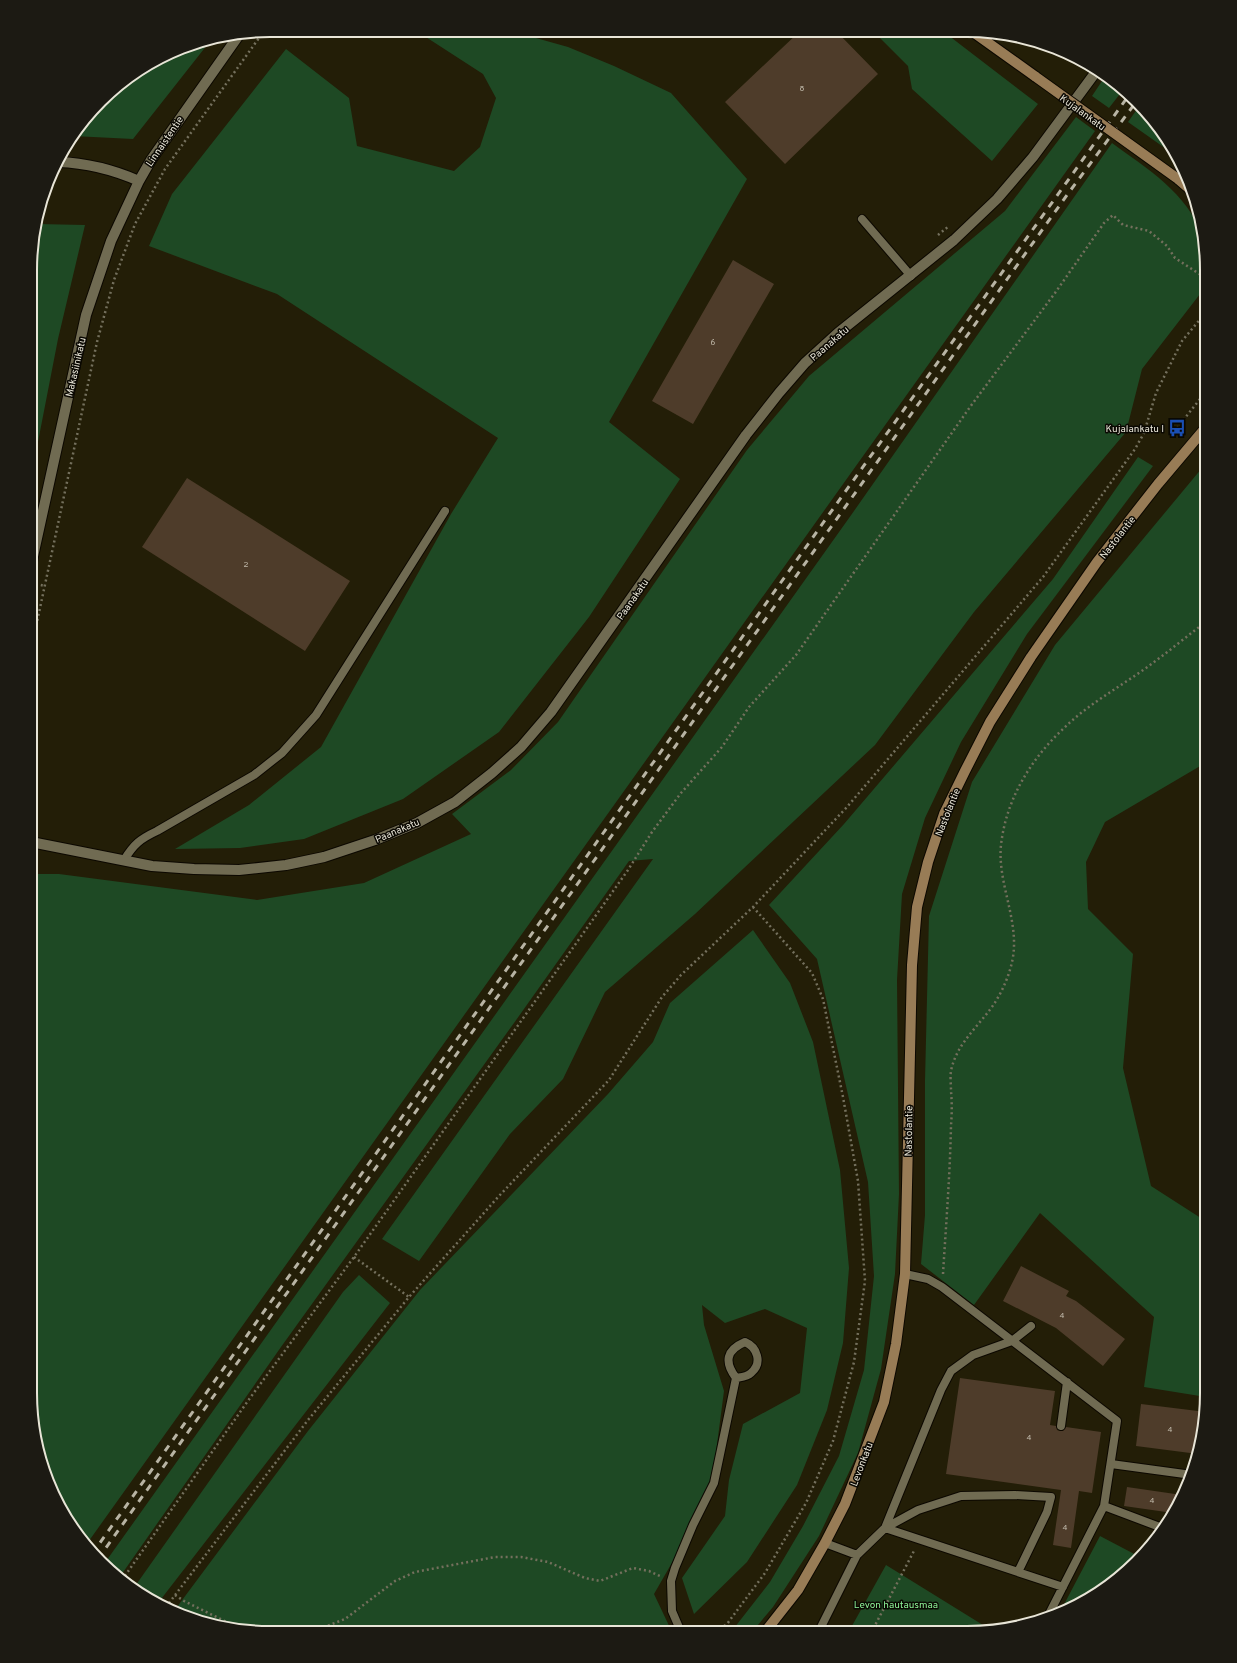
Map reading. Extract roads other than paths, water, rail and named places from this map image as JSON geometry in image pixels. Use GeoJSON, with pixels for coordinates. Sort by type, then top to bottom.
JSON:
{"type":"FeatureCollection","features":[{"type":"Feature","properties":{"kind":"main road","name":"Kujalankatu"},"geometry":{"type":"LineString","coordinates":[[980,37],[1183,183]]}},
{"type":"Feature","properties":{"kind":"main road","name":"Nastolantie"},"geometry":{"type":"LineString","coordinates":[[905,1274],[913,957],[917,907],[928,862],[944,814],[964,771],[990,722],[1031,657],[1097,562],[1158,484],[1200,434]]}},
{"type":"Feature","properties":{"kind":"main road","name":"Levonkatu"},"geometry":{"type":"LineString","coordinates":[[770,1626],[798,1590],[845,1504],[884,1402],[896,1344],[905,1274]]}},
{"type":"Feature","properties":{"kind":"street","name":"Linnaistentie"},"geometry":{"type":"LineString","coordinates":[[138,180],[180,117],[236,39]]}},
{"type":"Feature","properties":{"kind":"street","name":"Paanakatu"},"geometry":{"type":"LineString","coordinates":[[37,843],[152,866],[239,870],[286,865],[324,857],[375,840],[417,823],[455,802],[492,773],[521,747],[551,712],[746,435],[779,393],[805,364],[838,333],[954,240],[998,200],[1033,157],[1094,74]]}},
{"type":"Feature","properties":{"kind":"street"},"geometry":{"type":"LineString","coordinates":[[63,162],[93,165],[118,172],[138,180]]}},
{"type":"Feature","properties":{"kind":"street","name":"Makasiinikatu"},"geometry":{"type":"LineString","coordinates":[[37,538],[86,315],[97,278],[111,241],[138,180]]}},
{"type":"Feature","properties":{"kind":"lane"},"geometry":{"type":"LineString","coordinates":[[862,219],[910,276]]}},
{"type":"Feature","properties":{"kind":"lane"},"geometry":{"type":"LineString","coordinates":[[124,860],[130,850],[140,839],[254,775],[282,754],[316,715],[445,511]]}},
{"type":"Feature","properties":{"kind":"lane"},"geometry":{"type":"LineString","coordinates":[[905,1274],[928,1280],[942,1287],[1117,1421],[1104,1506],[1051,1610]]}},
{"type":"Feature","properties":{"kind":"lane"},"geometry":{"type":"LineString","coordinates":[[885,1528],[941,1390],[951,1371],[973,1355],[1012,1341],[1031,1326]]}},
{"type":"Feature","properties":{"kind":"lane"},"geometry":{"type":"LineString","coordinates":[[678,1626],[672,1612],[671,1581],[693,1525],[714,1483],[736,1378],[728,1364],[730,1354],[735,1346],[745,1342],[752,1345],[758,1354],[757,1363],[753,1372],[746,1376],[736,1378]]}},
{"type":"Feature","properties":{"kind":"lane"},"geometry":{"type":"LineString","coordinates":[[1061,1426],[1067,1382]]}},
{"type":"Feature","properties":{"kind":"lane"},"geometry":{"type":"LineString","coordinates":[[1111,1464],[1185,1474]]}},
{"type":"Feature","properties":{"kind":"lane"},"geometry":{"type":"LineString","coordinates":[[822,1626],[857,1555],[885,1528],[918,1510],[961,1496],[1015,1494],[1050,1497],[1047,1512],[1018,1572]]}},
{"type":"Feature","properties":{"kind":"lane"},"geometry":{"type":"LineString","coordinates":[[1104,1506],[1158,1527]]}},
{"type":"Feature","properties":{"kind":"lane"},"geometry":{"type":"LineString","coordinates":[[885,1528],[1063,1587]]}},
{"type":"Feature","properties":{"kind":"lane"},"geometry":{"type":"LineString","coordinates":[[825,1543],[857,1555]]}},
{"type":"Feature","properties":{"kind":"railway"},"geometry":{"type":"LineString","coordinates":[[96,1548],[845,492],[1126,99]]}},
{"type":"Feature","properties":{"kind":"railway"},"geometry":{"type":"LineString","coordinates":[[101,1554],[1067,195],[1133,106]]}},
{"type":"Feature","properties":{"kind":"place","name":"Kujalankatu I"},"geometry":{"type":"Point","coordinates":[1177,428]}},
{"type":"Feature","properties":{"kind":"park label","name":"Levon hautausmaa"},"geometry":{"type":"Point","coordinates":[896,1604]}}]}
